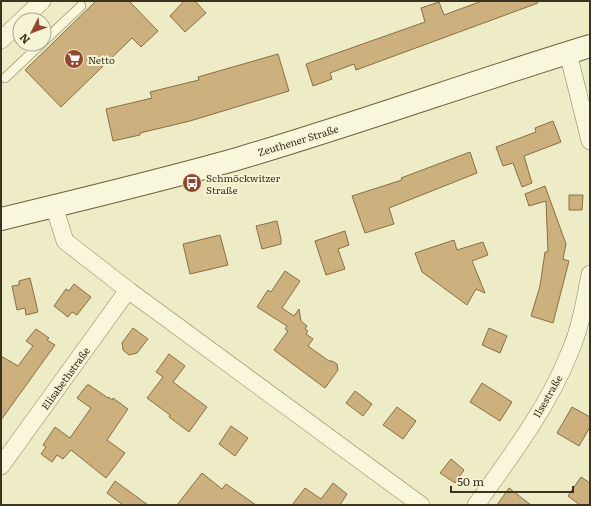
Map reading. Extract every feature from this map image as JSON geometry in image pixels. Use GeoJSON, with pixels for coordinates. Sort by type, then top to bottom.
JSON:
{"type":"FeatureCollection","features":[{"type":"Feature","properties":{"kind":"main road","name":"Zeuthener Straße"},"geometry":{"type":"LineString","coordinates":[[1,219],[168,178],[237,159],[316,135],[590,46]]}},
{"type":"Feature","properties":{"kind":"street"},"geometry":{"type":"LineString","coordinates":[[30,12],[42,1]]}},
{"type":"Feature","properties":{"kind":"street"},"geometry":{"type":"LineString","coordinates":[[1,40],[12,30]]}},
{"type":"Feature","properties":{"kind":"street"},"geometry":{"type":"LineString","coordinates":[[568,52],[590,141]]}},
{"type":"Feature","properties":{"kind":"street"},"geometry":{"type":"LineString","coordinates":[[54,206],[65,240],[128,290],[421,505]]}},
{"type":"Feature","properties":{"kind":"street","name":"Ilsestraße"},"geometry":{"type":"LineString","coordinates":[[476,505],[530,427],[557,382],[575,338],[590,274]]}},
{"type":"Feature","properties":{"kind":"street","name":"Elisabethstraße"},"geometry":{"type":"LineString","coordinates":[[1,466],[128,290]]}},
{"type":"Feature","properties":{"kind":"lane"},"geometry":{"type":"LineString","coordinates":[[52,33],[81,6]]}},
{"type":"Feature","properties":{"kind":"lane"},"geometry":{"type":"LineString","coordinates":[[5,78],[32,52]]}},
{"type":"Feature","properties":{"kind":"building","name":"Netto"},"geometry":{"type":"Polygon","coordinates":[[[96,1],[129,1],[158,31],[141,47],[132,38],[61,107],[25,70],[44,52],[52,52],[52,44],[96,1]]]}},
{"type":"Feature","properties":{"kind":"building"},"geometry":{"type":"Polygon","coordinates":[[[184,1],[195,1],[206,13],[185,32],[170,16],[184,1]]]}},
{"type":"Feature","properties":{"kind":"building"},"geometry":{"type":"Polygon","coordinates":[[[482,1],[537,1],[538,3],[356,70],[354,64],[330,73],[332,79],[313,86],[306,64],[425,22],[421,8],[439,2],[444,15],[482,1]]]}},
{"type":"Feature","properties":{"kind":"building"},"geometry":{"type":"Polygon","coordinates":[[[278,54],[289,91],[190,121],[113,141],[106,109],[152,98],[150,92],[199,80],[198,77],[278,54]]]}},
{"type":"Feature","properties":{"kind":"building"},"geometry":{"type":"Polygon","coordinates":[[[553,121],[561,142],[524,156],[532,183],[522,187],[513,163],[503,166],[496,147],[536,132],[535,128],[553,121]]]}},
{"type":"Feature","properties":{"kind":"building"},"geometry":{"type":"Polygon","coordinates":[[[470,152],[477,173],[389,208],[394,224],[365,233],[352,196],[402,180],[401,178],[470,152]]]}},
{"type":"Feature","properties":{"kind":"building"},"geometry":{"type":"Polygon","coordinates":[[[545,186],[566,244],[563,259],[569,261],[553,323],[531,316],[540,286],[545,252],[548,252],[546,201],[529,206],[525,194],[545,186]]]}},
{"type":"Feature","properties":{"kind":"building"},"geometry":{"type":"Polygon","coordinates":[[[569,195],[583,195],[582,210],[569,210],[569,195]]]}},
{"type":"Feature","properties":{"kind":"building"},"geometry":{"type":"Polygon","coordinates":[[[277,221],[281,244],[262,249],[256,226],[277,221]]]}},
{"type":"Feature","properties":{"kind":"building"},"geometry":{"type":"Polygon","coordinates":[[[345,231],[349,245],[338,249],[345,269],[326,275],[315,241],[345,231]]]}},
{"type":"Feature","properties":{"kind":"building"},"geometry":{"type":"Polygon","coordinates":[[[220,235],[228,265],[190,274],[183,244],[220,235]]]}},
{"type":"Feature","properties":{"kind":"building"},"geometry":{"type":"Polygon","coordinates":[[[454,240],[457,250],[483,242],[488,255],[472,261],[485,293],[476,289],[467,305],[422,272],[415,253],[454,240]]]}},
{"type":"Feature","properties":{"kind":"building"},"geometry":{"type":"Polygon","coordinates":[[[285,271],[300,281],[282,308],[294,316],[299,309],[301,321],[307,326],[305,329],[308,331],[306,334],[313,339],[308,346],[329,361],[337,364],[338,370],[325,388],[274,350],[288,331],[285,329],[287,326],[257,307],[268,290],[271,292],[285,271]]]}},
{"type":"Feature","properties":{"kind":"building"},"geometry":{"type":"Polygon","coordinates":[[[30,278],[38,312],[26,315],[25,308],[17,310],[12,286],[19,285],[19,281],[30,278]]]}},
{"type":"Feature","properties":{"kind":"building"},"geometry":{"type":"Polygon","coordinates":[[[74,284],[91,297],[77,315],[72,312],[68,317],[54,306],[66,289],[69,291],[74,284]]]}},
{"type":"Feature","properties":{"kind":"building"},"geometry":{"type":"Polygon","coordinates":[[[133,328],[148,339],[137,353],[129,355],[123,350],[122,343],[133,328]]]}},
{"type":"Feature","properties":{"kind":"building"},"geometry":{"type":"Polygon","coordinates":[[[489,328],[507,336],[500,353],[482,345],[489,328]]]}},
{"type":"Feature","properties":{"kind":"building"},"geometry":{"type":"Polygon","coordinates":[[[36,329],[49,338],[47,340],[55,345],[1,420],[1,356],[18,366],[33,346],[26,341],[36,329]]]}},
{"type":"Feature","properties":{"kind":"building"},"geometry":{"type":"Polygon","coordinates":[[[169,354],[185,366],[173,382],[207,407],[189,432],[169,417],[170,415],[147,398],[163,377],[156,372],[169,354]]]}},
{"type":"Feature","properties":{"kind":"building"},"geometry":{"type":"Polygon","coordinates":[[[482,383],[512,402],[500,421],[470,402],[482,383]]]}},
{"type":"Feature","properties":{"kind":"building"},"geometry":{"type":"Polygon","coordinates":[[[87,385],[112,400],[113,398],[128,409],[107,440],[125,453],[106,478],[71,450],[63,459],[57,455],[52,462],[41,454],[46,447],[43,445],[55,427],[70,438],[91,408],[77,398],[87,385]]]}},
{"type":"Feature","properties":{"kind":"building"},"geometry":{"type":"Polygon","coordinates":[[[355,391],[372,404],[363,416],[346,403],[355,391]]]}},
{"type":"Feature","properties":{"kind":"building"},"geometry":{"type":"Polygon","coordinates":[[[397,407],[416,421],[403,439],[383,425],[397,407]]]}},
{"type":"Feature","properties":{"kind":"building"},"geometry":{"type":"Polygon","coordinates":[[[572,407],[590,417],[590,427],[579,446],[557,433],[572,407]]]}},
{"type":"Feature","properties":{"kind":"building"},"geometry":{"type":"Polygon","coordinates":[[[231,426],[248,438],[235,456],[219,444],[231,426]]]}},
{"type":"Feature","properties":{"kind":"building"},"geometry":{"type":"Polygon","coordinates":[[[451,459],[464,470],[455,483],[440,473],[451,459]]]}},
{"type":"Feature","properties":{"kind":"building"},"geometry":{"type":"Polygon","coordinates":[[[202,473],[222,489],[226,484],[256,505],[177,505],[202,473]]]}},
{"type":"Feature","properties":{"kind":"building"},"geometry":{"type":"Polygon","coordinates":[[[581,477],[590,483],[590,505],[580,505],[568,496],[581,477]]]}},
{"type":"Feature","properties":{"kind":"building"},"geometry":{"type":"Polygon","coordinates":[[[115,481],[148,505],[123,505],[107,493],[115,481]]]}},
{"type":"Feature","properties":{"kind":"building"},"geometry":{"type":"Polygon","coordinates":[[[333,483],[347,494],[340,505],[292,505],[305,488],[321,499],[333,483]]]}},
{"type":"Feature","properties":{"kind":"building"},"geometry":{"type":"Polygon","coordinates":[[[509,488],[531,505],[497,505],[509,488]]]}},
{"type":"Feature","properties":{"kind":"place","name":"Netto"},"geometry":{"type":"Point","coordinates":[74,59]}},
{"type":"Feature","properties":{"kind":"place","name":"Schmöckwitzer Straße"},"geometry":{"type":"Point","coordinates":[192,183]}}]}
